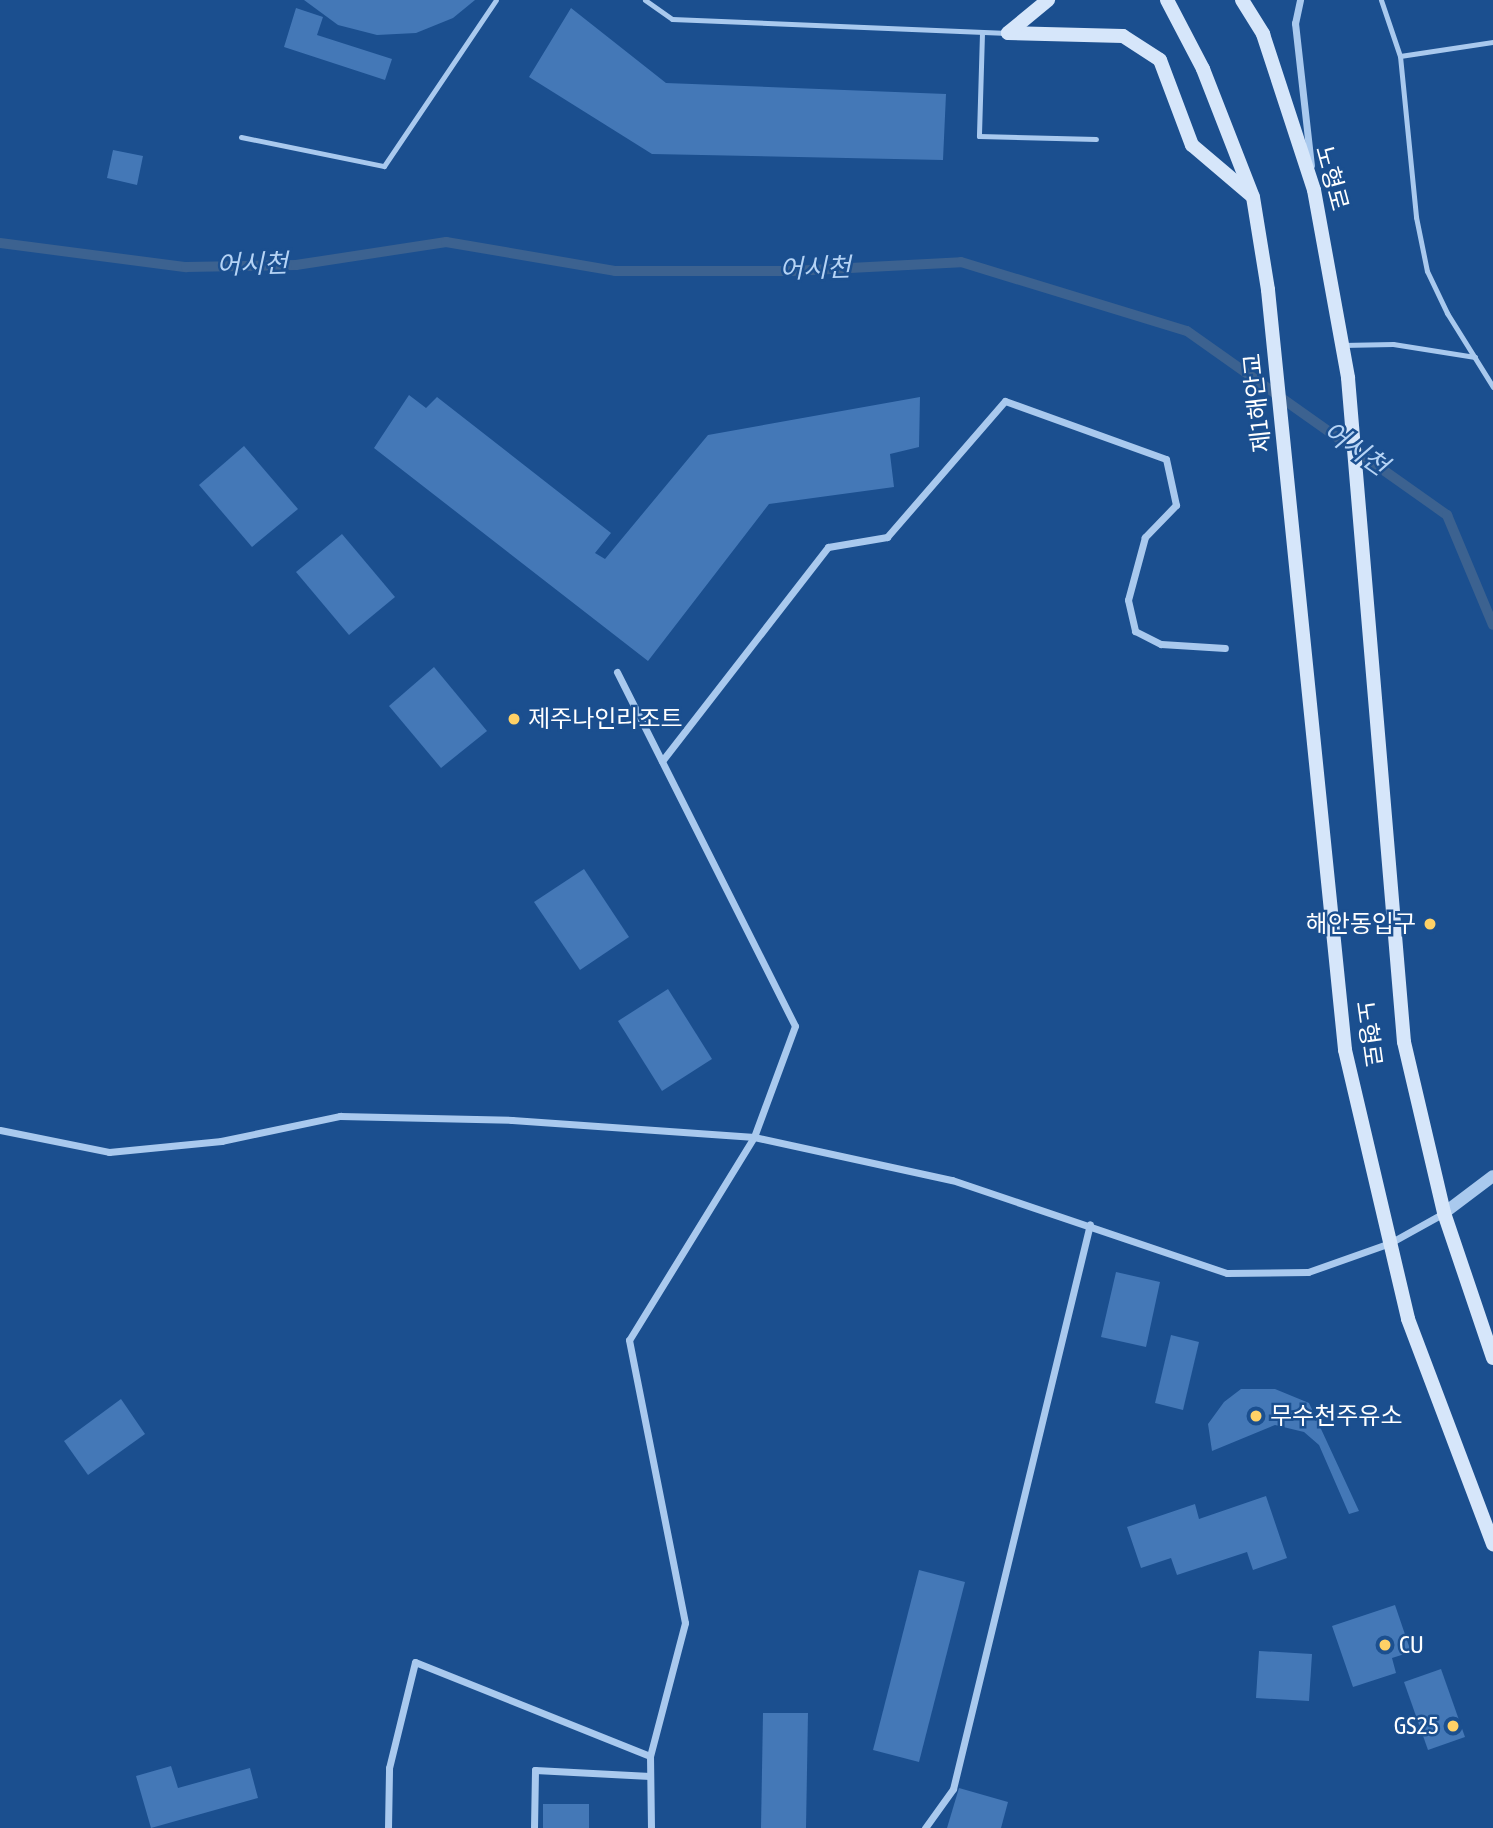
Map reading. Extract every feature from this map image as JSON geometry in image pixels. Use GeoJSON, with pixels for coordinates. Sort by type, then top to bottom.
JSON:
{"type":"FeatureCollection","features":[{"type":"Feature","properties":{"kind":"main road"},"geometry":{"type":"LineString","coordinates":[[1008,33],[1048,0]]}},
{"type":"Feature","properties":{"kind":"main road"},"geometry":{"type":"LineString","coordinates":[[1167,0],[1203,69],[1253,197]]}},
{"type":"Feature","properties":{"kind":"main road","name":"노형로"},"geometry":{"type":"LineString","coordinates":[[1242,0],[1263,34],[1314,190],[1348,378],[1404,1042],[1444,1213],[1493,1358]]}},
{"type":"Feature","properties":{"kind":"main road"},"geometry":{"type":"LineString","coordinates":[[1008,33],[1123,36],[1160,60],[1192,145],[1253,197]]}},
{"type":"Feature","properties":{"kind":"main road","name":"제1해안교"},"geometry":{"type":"LineString","coordinates":[[1253,197],[1268,290],[1291,511]]}},
{"type":"Feature","properties":{"kind":"main road","name":"노형로"},"geometry":{"type":"LineString","coordinates":[[1291,511],[1345,1050],[1408,1319],[1493,1544]]}},
{"type":"Feature","properties":{"kind":"street"},"geometry":{"type":"LineString","coordinates":[[1300,0],[1295,23],[1314,190]]}},
{"type":"Feature","properties":{"kind":"street"},"geometry":{"type":"LineString","coordinates":[[662,761],[828,547],[887,537],[1005,401],[1166,459],[1176,505],[1145,537],[1128,600],[1135,631],[1161,644],[1225,648]]}},
{"type":"Feature","properties":{"kind":"street"},"geometry":{"type":"LineString","coordinates":[[617,672],[795,1026],[754,1137],[629,1340],[685,1623],[650,1756],[651,1828]]}},
{"type":"Feature","properties":{"kind":"street"},"geometry":{"type":"LineString","coordinates":[[0,1129],[109,1152],[221,1142],[340,1116],[512,1120],[754,1137],[952,1180],[1090,1224],[1227,1273],[1308,1272],[1390,1243],[1444,1213],[1493,1176]]}},
{"type":"Feature","properties":{"kind":"street"},"geometry":{"type":"LineString","coordinates":[[925,1828],[953,1789],[1090,1224]]}},
{"type":"Feature","properties":{"kind":"street"},"geometry":{"type":"LineString","coordinates":[[388,1828],[389,1768],[415,1662],[650,1756]]}},
{"type":"Feature","properties":{"kind":"street"},"geometry":{"type":"LineString","coordinates":[[534,1828],[535,1770],[650,1776]]}},
{"type":"Feature","properties":{"kind":"lane"},"geometry":{"type":"LineString","coordinates":[[241,138],[384,166],[496,0]]}},
{"type":"Feature","properties":{"kind":"lane"},"geometry":{"type":"LineString","coordinates":[[645,0],[672,19],[1008,33]]}},
{"type":"Feature","properties":{"kind":"lane"},"geometry":{"type":"LineString","coordinates":[[1381,0],[1399,56],[1416,217],[1427,271],[1493,387]]}},
{"type":"Feature","properties":{"kind":"lane"},"geometry":{"type":"LineString","coordinates":[[982,33],[979,136],[1096,139]]}},
{"type":"Feature","properties":{"kind":"lane"},"geometry":{"type":"LineString","coordinates":[[1399,56],[1493,42]]}},
{"type":"Feature","properties":{"kind":"lane"},"geometry":{"type":"LineString","coordinates":[[1342,345],[1393,344],[1475,357]]}},
{"type":"Feature","properties":{"kind":"building"},"geometry":{"type":"Polygon","coordinates":[[[304,0],[475,0],[453,18],[416,33],[377,35],[338,25],[304,0]]]}},
{"type":"Feature","properties":{"kind":"building"},"geometry":{"type":"Polygon","coordinates":[[[296,8],[323,17],[317,35],[392,59],[385,80],[284,47],[296,8]]]}},
{"type":"Feature","properties":{"kind":"building"},"geometry":{"type":"Polygon","coordinates":[[[571,8],[666,83],[946,94],[943,160],[652,154],[529,77],[571,8]]]}},
{"type":"Feature","properties":{"kind":"building"},"geometry":{"type":"Polygon","coordinates":[[[113,150],[143,156],[137,185],[107,178],[113,150]]]}},
{"type":"Feature","properties":{"kind":"building"},"geometry":{"type":"Polygon","coordinates":[[[409,395],[426,408],[437,397],[611,533],[595,553],[605,559],[708,435],[920,397],[919,447],[890,454],[894,487],[769,504],[648,661],[374,448],[409,395]]]}},
{"type":"Feature","properties":{"kind":"building"},"geometry":{"type":"Polygon","coordinates":[[[244,446],[298,509],[252,547],[199,485],[244,446]]]}},
{"type":"Feature","properties":{"kind":"building"},"geometry":{"type":"Polygon","coordinates":[[[342,534],[395,597],[349,635],[296,572],[342,534]]]}},
{"type":"Feature","properties":{"kind":"building","name":"제주나인리조트"},"geometry":{"type":"Polygon","coordinates":[[[434,667],[487,731],[441,768],[389,706],[434,667]]]}},
{"type":"Feature","properties":{"kind":"building"},"geometry":{"type":"Polygon","coordinates":[[[584,869],[629,937],[580,970],[534,902],[584,869]]]}},
{"type":"Feature","properties":{"kind":"building"},"geometry":{"type":"Polygon","coordinates":[[[668,989],[712,1059],[662,1091],[618,1021],[668,989]]]}},
{"type":"Feature","properties":{"kind":"building"},"geometry":{"type":"Polygon","coordinates":[[[1116,1272],[1160,1282],[1146,1347],[1101,1337],[1116,1272]]]}},
{"type":"Feature","properties":{"kind":"building"},"geometry":{"type":"Polygon","coordinates":[[[1171,1335],[1199,1342],[1183,1410],[1155,1403],[1171,1335]]]}},
{"type":"Feature","properties":{"kind":"building"},"geometry":{"type":"Polygon","coordinates":[[[1241,1389],[1275,1389],[1309,1403],[1359,1511],[1349,1514],[1319,1445],[1304,1432],[1275,1425],[1212,1451],[1208,1424],[1224,1402],[1241,1389]]]}},
{"type":"Feature","properties":{"kind":"building"},"geometry":{"type":"Polygon","coordinates":[[[121,1399],[145,1434],[88,1475],[64,1441],[121,1399]]]}},
{"type":"Feature","properties":{"kind":"building"},"geometry":{"type":"Polygon","coordinates":[[[1266,1496],[1287,1558],[1253,1570],[1247,1552],[1177,1575],[1171,1558],[1141,1568],[1127,1527],[1195,1504],[1199,1519],[1266,1496]]]}},
{"type":"Feature","properties":{"kind":"building"},"geometry":{"type":"Polygon","coordinates":[[[919,1570],[965,1582],[919,1762],[873,1750],[919,1570]]]}},
{"type":"Feature","properties":{"kind":"building"},"geometry":{"type":"Polygon","coordinates":[[[1395,1605],[1411,1652],[1392,1658],[1396,1673],[1353,1687],[1332,1626],[1395,1605]]]}},
{"type":"Feature","properties":{"kind":"building"},"geometry":{"type":"Polygon","coordinates":[[[1259,1651],[1312,1654],[1309,1701],[1256,1698],[1259,1651]]]}},
{"type":"Feature","properties":{"kind":"building"},"geometry":{"type":"Polygon","coordinates":[[[1441,1669],[1465,1737],[1428,1750],[1404,1682],[1441,1669]]]}},
{"type":"Feature","properties":{"kind":"building"},"geometry":{"type":"Polygon","coordinates":[[[763,1713],[808,1713],[806,1828],[761,1828],[763,1713]]]}},
{"type":"Feature","properties":{"kind":"building"},"geometry":{"type":"Polygon","coordinates":[[[171,1766],[178,1788],[250,1768],[258,1798],[151,1828],[136,1776],[171,1766]]]}},
{"type":"Feature","properties":{"kind":"building"},"geometry":{"type":"Polygon","coordinates":[[[959,1788],[1008,1802],[1001,1828],[947,1828],[959,1788]]]}},
{"type":"Feature","properties":{"kind":"building"},"geometry":{"type":"Polygon","coordinates":[[[543,1804],[589,1804],[589,1828],[543,1828],[543,1804]]]}},
{"type":"Feature","properties":{"kind":"waterway","name":"어시천"},"geometry":{"type":"LineString","coordinates":[[0,243],[186,267],[296,265],[446,242],[615,271],[792,271],[961,262],[1187,331],[1447,515],[1493,625]]}},
{"type":"Feature","properties":{"kind":"place","name":"제주나인리조트"},"geometry":{"type":"Point","coordinates":[514,719]}},
{"type":"Feature","properties":{"kind":"place","name":"해안동입구"},"geometry":{"type":"Point","coordinates":[1430,924]}},
{"type":"Feature","properties":{"kind":"place","name":"무수천주유소"},"geometry":{"type":"Point","coordinates":[1256,1416]}},
{"type":"Feature","properties":{"kind":"place","name":"CU"},"geometry":{"type":"Point","coordinates":[1385,1645]}},
{"type":"Feature","properties":{"kind":"place","name":"GS25"},"geometry":{"type":"Point","coordinates":[1453,1726]}}]}
